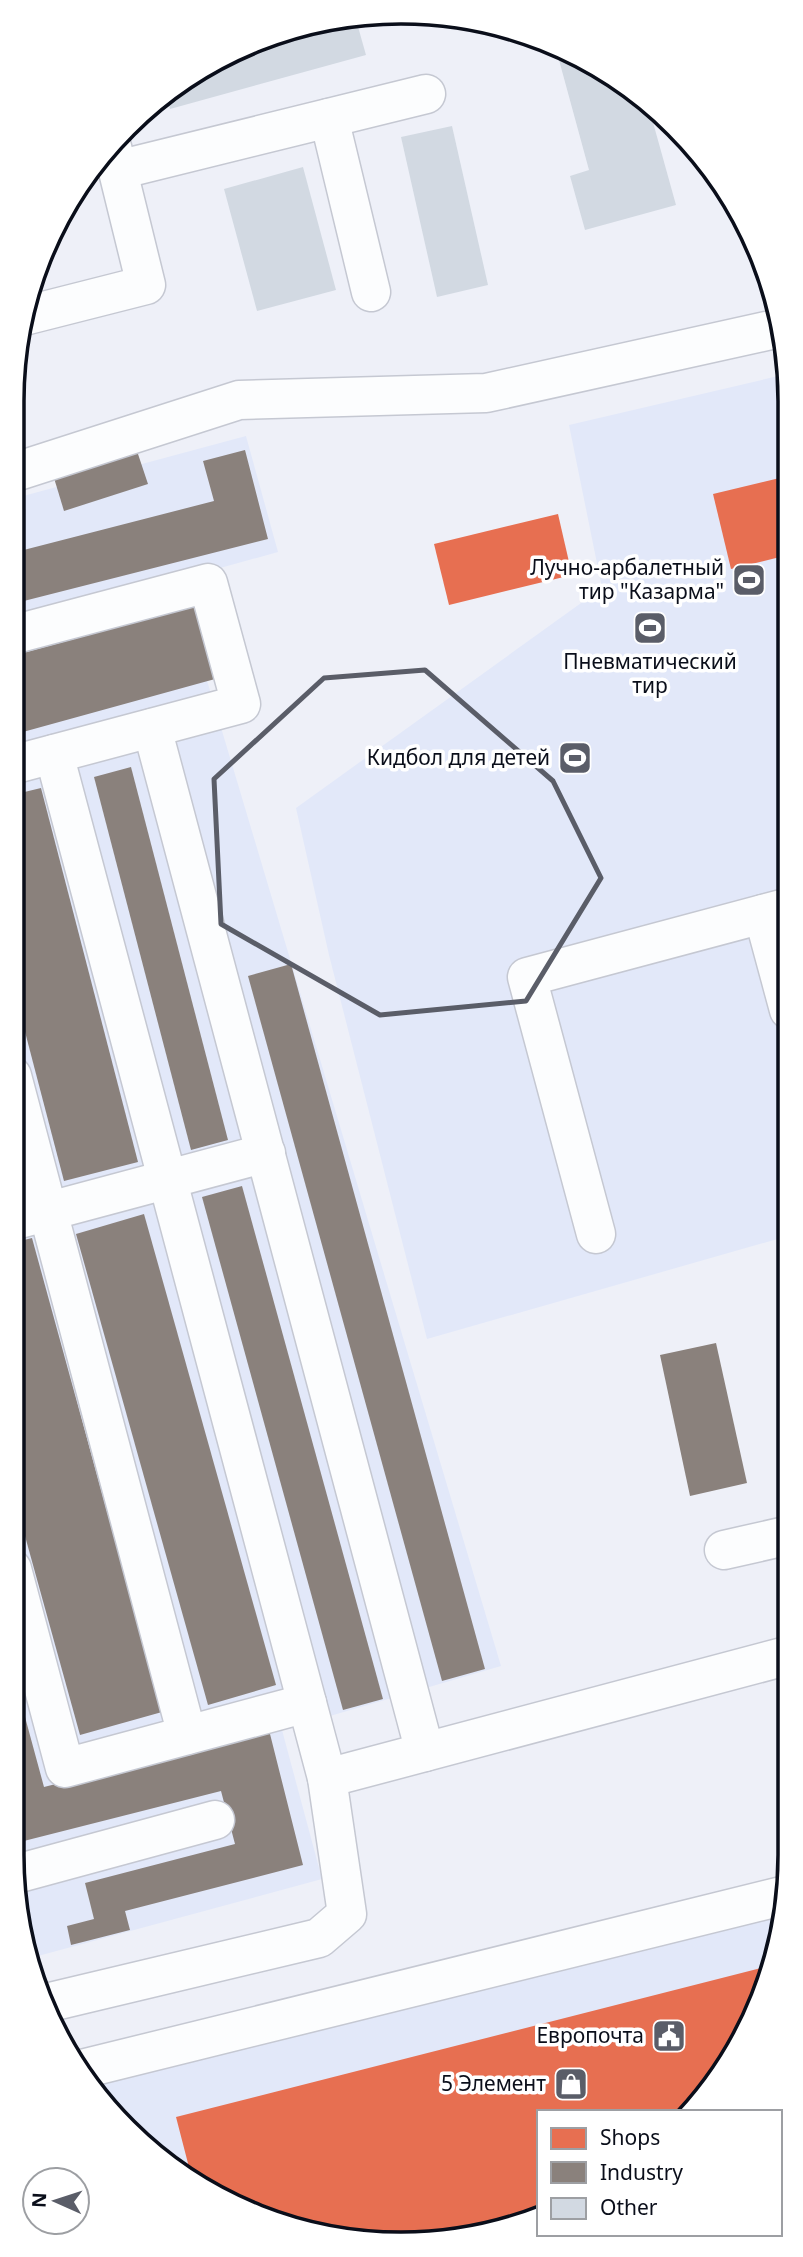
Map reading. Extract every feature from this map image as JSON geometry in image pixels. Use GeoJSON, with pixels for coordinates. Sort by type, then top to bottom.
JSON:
{"type":"FeatureCollection","features":[{"type":"Feature","properties":{"kind":"street"},"geometry":{"type":"LineString","coordinates":[[35,313],[146,285],[115,158],[329,118],[426,94]]}},
{"type":"Feature","properties":{"kind":"street"},"geometry":{"type":"LineString","coordinates":[[329,118],[371,292]]}},
{"type":"Feature","properties":{"kind":"street"},"geometry":{"type":"LineString","coordinates":[[24,468],[239,400],[486,393],[771,330]]}},
{"type":"Feature","properties":{"kind":"street"},"geometry":{"type":"LineString","coordinates":[[24,632],[208,583],[241,704],[24,762]]}},
{"type":"Feature","properties":{"kind":"street"},"geometry":{"type":"LineString","coordinates":[[152,728],[425,1752]]}},
{"type":"Feature","properties":{"kind":"street"},"geometry":{"type":"LineString","coordinates":[[54,754],[327,1778],[347,1914],[319,1937],[54,2001]]}},
{"type":"Feature","properties":{"kind":"street"},"geometry":{"type":"LineString","coordinates":[[596,1234],[527,977],[776,911]]}},
{"type":"Feature","properties":{"kind":"street"},"geometry":{"type":"LineString","coordinates":[[24,1121],[187,1735]]}},
{"type":"Feature","properties":{"kind":"street"},"geometry":{"type":"LineString","coordinates":[[24,1218],[266,1153]]}},
{"type":"Feature","properties":{"kind":"street"},"geometry":{"type":"LineString","coordinates":[[724,1550],[778,1538]]}},
{"type":"Feature","properties":{"kind":"street"},"geometry":{"type":"LineString","coordinates":[[24,1614],[65,1768],[307,1703]]}},
{"type":"Feature","properties":{"kind":"street"},"geometry":{"type":"LineString","coordinates":[[327,1778],[778,1658]]}},
{"type":"Feature","properties":{"kind":"street"},"geometry":{"type":"LineString","coordinates":[[25,1872],[215,1819]]}},
{"type":"Feature","properties":{"kind":"street"},"geometry":{"type":"LineString","coordinates":[[90,2067],[776,1897]]}},
{"type":"Feature","properties":{"kind":"highlighted area"},"geometry":{"type":"Polygon","coordinates":[[[425,670],[553,781],[601,878],[526,1001],[380,1015],[221,924],[214,779],[324,678],[425,670]]]}},
{"type":"Feature","properties":{"kind":"shaded area"},"geometry":{"type":"Polygon","coordinates":[[[778,376],[778,1239],[427,1339],[329,955],[296,808],[602,588],[569,425],[778,376]]]}},
{"type":"Feature","properties":{"kind":"shaded area"},"geometry":{"type":"Polygon","coordinates":[[[246,436],[278,552],[177,580],[501,1666],[282,1730],[322,1879],[38,1956],[28,1905],[24,1856],[24,496],[246,436]]]}},
{"type":"Feature","properties":{"kind":"shaded area"},"geometry":{"type":"Polygon","coordinates":[[[778,1879],[766,1953],[750,2000],[728,2044],[701,2085],[679,2110],[537,2110],[537,2118],[506,2218],[499,2220],[426,2232],[377,2232],[304,2220],[257,2204],[213,2182],[172,2155],[118,2104],[89,2067],[778,1879]]]}},
{"type":"Feature","properties":{"kind":"building: Shops"},"geometry":{"type":"Polygon","coordinates":[[[778,478],[778,557],[731,569],[713,494],[778,478]]]}},
{"type":"Feature","properties":{"kind":"building: Shops"},"geometry":{"type":"Polygon","coordinates":[[[558,514],[572,575],[449,605],[434,544],[558,514]]]}},
{"type":"Feature","properties":{"kind":"building: Shops"},"geometry":{"type":"Polygon","coordinates":[[[761,1968],[750,2000],[728,2044],[701,2085],[679,2110],[537,2110],[537,2207],[499,2220],[426,2232],[377,2232],[304,2220],[235,2194],[189,2167],[176,2117],[761,1968]]]}},
{"type":"Feature","properties":{"kind":"building: Industry"},"geometry":{"type":"Polygon","coordinates":[[[245,450],[268,539],[24,601],[24,550],[214,501],[203,461],[245,450]]]}},
{"type":"Feature","properties":{"kind":"building: Industry"},"geometry":{"type":"Polygon","coordinates":[[[137,451],[148,484],[64,511],[54,478],[137,451]]]}},
{"type":"Feature","properties":{"kind":"building: Industry"},"geometry":{"type":"Polygon","coordinates":[[[195,606],[215,679],[24,732],[24,653],[195,606]]]}},
{"type":"Feature","properties":{"kind":"building: Industry"},"geometry":{"type":"Polygon","coordinates":[[[131,767],[228,1140],[191,1150],[94,777],[131,767]]]}},
{"type":"Feature","properties":{"kind":"building: Industry"},"geometry":{"type":"Polygon","coordinates":[[[41,788],[138,1162],[64,1181],[24,1028],[24,792],[41,788]]]}},
{"type":"Feature","properties":{"kind":"building: Industry"},"geometry":{"type":"Polygon","coordinates":[[[291,964],[485,1669],[442,1681],[248,976],[291,964]]]}},
{"type":"Feature","properties":{"kind":"building: Industry"},"geometry":{"type":"Polygon","coordinates":[[[242,1186],[383,1699],[343,1710],[202,1197],[242,1186]]]}},
{"type":"Feature","properties":{"kind":"building: Industry"},"geometry":{"type":"Polygon","coordinates":[[[144,1214],[276,1685],[208,1705],[76,1234],[144,1214]]]}},
{"type":"Feature","properties":{"kind":"building: Industry"},"geometry":{"type":"Polygon","coordinates":[[[32,1238],[162,1712],[80,1735],[24,1532],[24,1240],[32,1238]]]}},
{"type":"Feature","properties":{"kind":"building: Industry"},"geometry":{"type":"Polygon","coordinates":[[[716,1343],[747,1483],[690,1496],[660,1355],[716,1343]]]}},
{"type":"Feature","properties":{"kind":"building: Industry"},"geometry":{"type":"Polygon","coordinates":[[[24,1713],[44,1787],[269,1730],[303,1865],[125,1911],[130,1930],[71,1945],[67,1926],[94,1919],[85,1883],[235,1844],[221,1791],[24,1841],[24,1713]]]}},
{"type":"Feature","properties":{"kind":"building: Other"},"geometry":{"type":"Polygon","coordinates":[[[358,27],[366,55],[170,109],[169,105],[192,88],[257,53],[304,37],[358,27]]]}},
{"type":"Feature","properties":{"kind":"building: Other"},"geometry":{"type":"Polygon","coordinates":[[[559,60],[611,88],[652,120],[676,205],[585,230],[570,176],[589,170],[559,60]]]}},
{"type":"Feature","properties":{"kind":"building: Other"},"geometry":{"type":"Polygon","coordinates":[[[452,126],[488,285],[437,297],[401,137],[452,126]]]}},
{"type":"Feature","properties":{"kind":"building: Other"},"geometry":{"type":"Polygon","coordinates":[[[303,167],[336,290],[257,311],[224,189],[303,167]]]}},
{"type":"Feature","properties":{"kind":"place","name":"Лучно-арбалетный тир \"Казарма\""},"geometry":{"type":"Point","coordinates":[749,580]}},
{"type":"Feature","properties":{"kind":"place","name":"Пневматический тир"},"geometry":{"type":"Point","coordinates":[650,628]}},
{"type":"Feature","properties":{"kind":"place","name":"Кидбол для детей"},"geometry":{"type":"Point","coordinates":[575,758]}},
{"type":"Feature","properties":{"kind":"place","name":"Европочта"},"geometry":{"type":"Point","coordinates":[669,2036]}},
{"type":"Feature","properties":{"kind":"place","name":"5 Элемент"},"geometry":{"type":"Point","coordinates":[571,2084]}}]}
